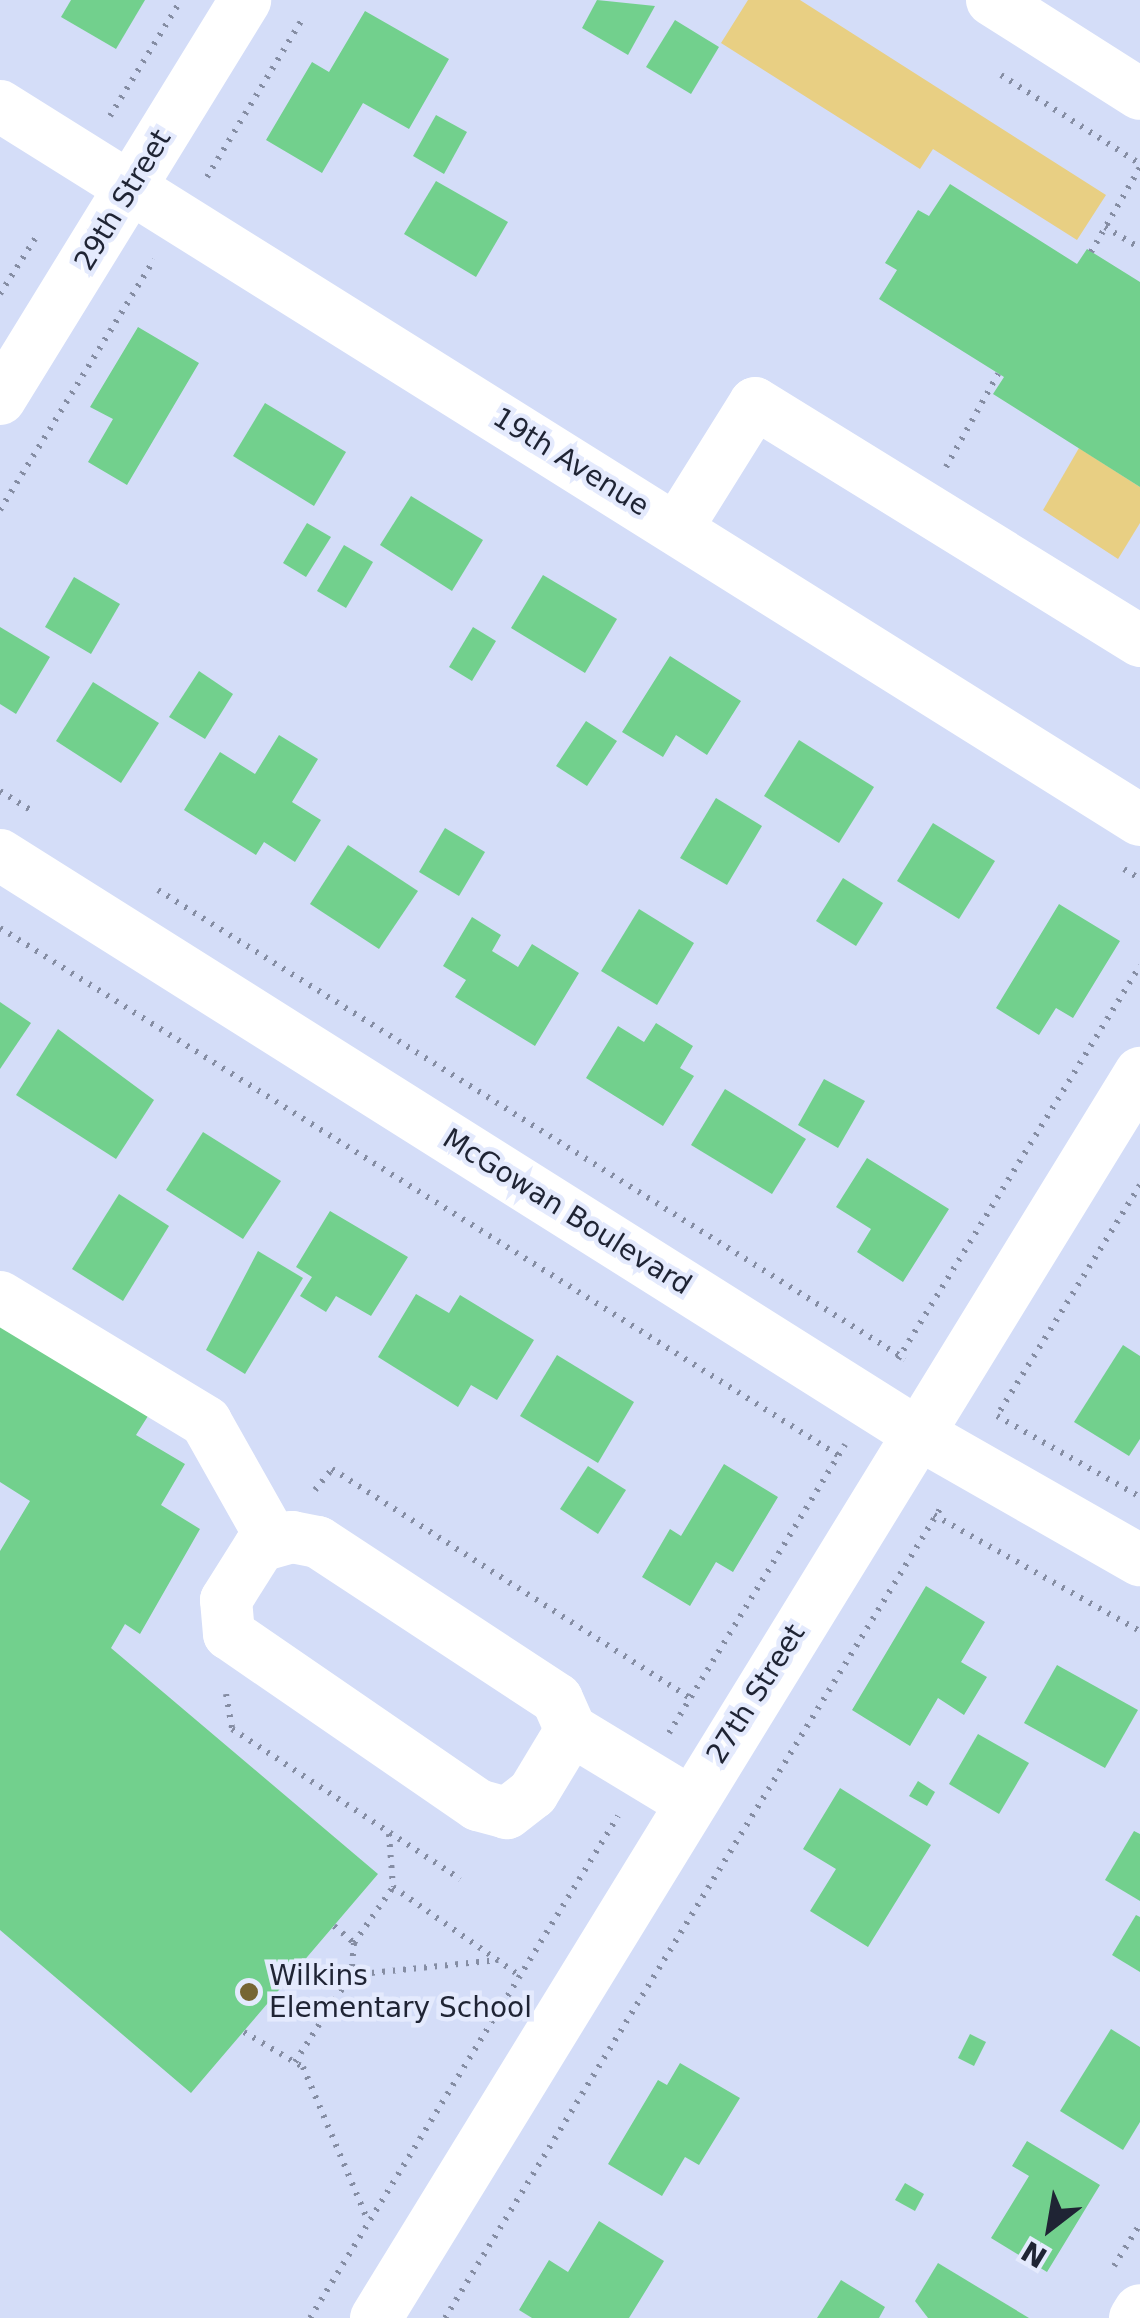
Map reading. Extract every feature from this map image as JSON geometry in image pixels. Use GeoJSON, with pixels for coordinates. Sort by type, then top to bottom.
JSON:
{"type":"FeatureCollection","features":[{"type":"Feature","properties":{"kind":"street","name":"29th Street"},"geometry":{"type":"LineString","coordinates":[[0,399],[245,0]]}},
{"type":"Feature","properties":{"kind":"street"},"geometry":{"type":"LineString","coordinates":[[992,0],[1140,94]]}},
{"type":"Feature","properties":{"kind":"street","name":"19th Avenue"},"geometry":{"type":"LineString","coordinates":[[0,106],[677,528],[1124,840]]}},
{"type":"Feature","properties":{"kind":"street"},"geometry":{"type":"LineString","coordinates":[[677,528],[755,403],[1140,641]]}},
{"type":"Feature","properties":{"kind":"street","name":"McGowan Boulevard"},"geometry":{"type":"LineString","coordinates":[[0,855],[917,1434],[1140,1560]]}},
{"type":"Feature","properties":{"kind":"street","name":"27th Street"},"geometry":{"type":"LineString","coordinates":[[376,2318],[1140,1073]]}},
{"type":"Feature","properties":{"kind":"street"},"geometry":{"type":"LineString","coordinates":[[0,1297],[206,1422],[272,1538]]}},
{"type":"Feature","properties":{"kind":"street"},"geometry":{"type":"LineString","coordinates":[[272,1538],[318,1542],[558,1699],[571,1730],[690,1802]]}},
{"type":"Feature","properties":{"kind":"street"},"geometry":{"type":"LineString","coordinates":[[272,1538],[226,1600],[229,1634],[478,1805],[506,1813],[533,1793],[571,1730]]}},
{"type":"Feature","properties":{"kind":"street"},"geometry":{"type":"LineString","coordinates":[[1135,2318],[1140,2310]]}},
{"type":"Feature","properties":{"kind":"path"},"geometry":{"type":"LineString","coordinates":[[92,110],[108,120],[181,0]]}},
{"type":"Feature","properties":{"kind":"path"},"geometry":{"type":"LineString","coordinates":[[221,191],[204,181],[304,16]]}},
{"type":"Feature","properties":{"kind":"path"},"geometry":{"type":"LineString","coordinates":[[1001,75],[1140,165],[1091,252]]}},
{"type":"Feature","properties":{"kind":"path"},"geometry":{"type":"LineString","coordinates":[[0,294],[50,215]]}},
{"type":"Feature","properties":{"kind":"path"},"geometry":{"type":"LineString","coordinates":[[1106,227],[1140,248]]}},
{"type":"Feature","properties":{"kind":"path"},"geometry":{"type":"LineString","coordinates":[[0,510],[155,258],[171,269]]}},
{"type":"Feature","properties":{"kind":"path"},"geometry":{"type":"LineString","coordinates":[[923,507],[998,374]]}},
{"type":"Feature","properties":{"kind":"path"},"geometry":{"type":"LineString","coordinates":[[0,791],[50,823]]}},
{"type":"Feature","properties":{"kind":"path"},"geometry":{"type":"LineString","coordinates":[[1124,840],[1140,879]]}},
{"type":"Feature","properties":{"kind":"path"},"geometry":{"type":"LineString","coordinates":[[150,885],[919,1368]]}},
{"type":"Feature","properties":{"kind":"path"},"geometry":{"type":"LineString","coordinates":[[0,928],[849,1462]]}},
{"type":"Feature","properties":{"kind":"path"},"geometry":{"type":"LineString","coordinates":[[890,1372],[1140,965]]}},
{"type":"Feature","properties":{"kind":"path"},"geometry":{"type":"LineString","coordinates":[[1140,1186],[997,1416],[1140,1497]]}},
{"type":"Feature","properties":{"kind":"path"},"geometry":{"type":"LineString","coordinates":[[310,2318],[848,1440]]}},
{"type":"Feature","properties":{"kind":"path"},"geometry":{"type":"LineString","coordinates":[[445,2318],[947,1498]]}},
{"type":"Feature","properties":{"kind":"path"},"geometry":{"type":"LineString","coordinates":[[926,1510],[1140,1631]]}},
{"type":"Feature","properties":{"kind":"path"},"geometry":{"type":"LineString","coordinates":[[294,2062],[351,1975],[354,1943],[393,1887],[389,1834]]}},
{"type":"Feature","properties":{"kind":"path"},"geometry":{"type":"LineString","coordinates":[[393,1887],[520,1976]]}},
{"type":"Feature","properties":{"kind":"path"},"geometry":{"type":"LineString","coordinates":[[334,1926],[354,1943]]}},
{"type":"Feature","properties":{"kind":"path"},"geometry":{"type":"LineString","coordinates":[[351,1975],[498,1960]]}},
{"type":"Feature","properties":{"kind":"path"},"geometry":{"type":"LineString","coordinates":[[244,2032],[294,2062],[368,2222]]}},
{"type":"Feature","properties":{"kind":"shaded area"},"geometry":{"type":"Polygon","coordinates":[[[748,0],[800,0],[1106,195],[1077,240],[933,149],[920,169],[721,43],[748,0]]]}},
{"type":"Feature","properties":{"kind":"shaded area"},"geometry":{"type":"Polygon","coordinates":[[[1079,448],[1140,487],[1140,523],[1118,559],[1043,510],[1079,448]]]}},
{"type":"Feature","properties":{"kind":"building"},"geometry":{"type":"Polygon","coordinates":[[[71,0],[145,0],[116,49],[61,17],[71,0]]]}},
{"type":"Feature","properties":{"kind":"building"},"geometry":{"type":"Polygon","coordinates":[[[597,0],[655,6],[628,55],[582,28],[597,0]]]}},
{"type":"Feature","properties":{"kind":"building"},"geometry":{"type":"Polygon","coordinates":[[[365,11],[449,59],[409,129],[363,103],[322,173],[266,140],[312,62],[329,72],[365,11]]]}},
{"type":"Feature","properties":{"kind":"building"},"geometry":{"type":"Polygon","coordinates":[[[675,20],[719,47],[691,94],[646,67],[675,20]]]}},
{"type":"Feature","properties":{"kind":"building"},"geometry":{"type":"Polygon","coordinates":[[[436,115],[467,132],[444,174],[413,156],[436,115]]]}},
{"type":"Feature","properties":{"kind":"building"},"geometry":{"type":"Polygon","coordinates":[[[436,181],[508,222],[476,277],[404,234],[436,181]]]}},
{"type":"Feature","properties":{"kind":"building"},"geometry":{"type":"Polygon","coordinates":[[[950,184],[1077,264],[1087,249],[1140,282],[1140,487],[993,394],[1004,377],[879,299],[897,270],[885,263],[918,210],[929,216],[950,184]]]}},
{"type":"Feature","properties":{"kind":"building"},"geometry":{"type":"Polygon","coordinates":[[[138,327],[199,363],[127,485],[88,462],[113,419],[90,407],[138,327]]]}},
{"type":"Feature","properties":{"kind":"building"},"geometry":{"type":"Polygon","coordinates":[[[265,403],[346,452],[314,506],[233,456],[265,403]]]}},
{"type":"Feature","properties":{"kind":"building"},"geometry":{"type":"Polygon","coordinates":[[[411,496],[483,540],[452,591],[380,545],[411,496]]]}},
{"type":"Feature","properties":{"kind":"building"},"geometry":{"type":"Polygon","coordinates":[[[307,523],[331,537],[306,577],[283,563],[307,523]]]}},
{"type":"Feature","properties":{"kind":"building"},"geometry":{"type":"Polygon","coordinates":[[[344,545],[373,562],[346,608],[317,591],[344,545]]]}},
{"type":"Feature","properties":{"kind":"building"},"geometry":{"type":"Polygon","coordinates":[[[543,575],[617,619],[585,673],[511,628],[543,575]]]}},
{"type":"Feature","properties":{"kind":"building"},"geometry":{"type":"Polygon","coordinates":[[[74,577],[120,604],[91,654],[45,627],[74,577]]]}},
{"type":"Feature","properties":{"kind":"building"},"geometry":{"type":"Polygon","coordinates":[[[0,627],[50,657],[16,714],[0,704],[0,627]]]}},
{"type":"Feature","properties":{"kind":"building"},"geometry":{"type":"Polygon","coordinates":[[[473,627],[496,641],[472,681],[449,667],[473,627]]]}},
{"type":"Feature","properties":{"kind":"building"},"geometry":{"type":"Polygon","coordinates":[[[670,656],[741,701],[707,755],[676,735],[663,757],[622,732],[670,656]]]}},
{"type":"Feature","properties":{"kind":"building"},"geometry":{"type":"Polygon","coordinates":[[[199,671],[233,694],[205,739],[169,717],[199,671]]]}},
{"type":"Feature","properties":{"kind":"building"},"geometry":{"type":"Polygon","coordinates":[[[93,682],[159,723],[121,783],[56,741],[93,682]]]}},
{"type":"Feature","properties":{"kind":"building"},"geometry":{"type":"Polygon","coordinates":[[[586,721],[617,741],[587,786],[556,766],[586,721]]]}},
{"type":"Feature","properties":{"kind":"building"},"geometry":{"type":"Polygon","coordinates":[[[279,735],[318,759],[292,802],[321,820],[295,862],[264,842],[256,855],[184,810],[220,752],[255,774],[279,735]]]}},
{"type":"Feature","properties":{"kind":"building"},"geometry":{"type":"Polygon","coordinates":[[[799,740],[874,787],[839,843],[764,796],[799,740]]]}},
{"type":"Feature","properties":{"kind":"building"},"geometry":{"type":"Polygon","coordinates":[[[716,798],[762,826],[727,885],[680,858],[716,798]]]}},
{"type":"Feature","properties":{"kind":"building"},"geometry":{"type":"Polygon","coordinates":[[[933,823],[995,861],[959,919],[897,881],[933,823]]]}},
{"type":"Feature","properties":{"kind":"building"},"geometry":{"type":"Polygon","coordinates":[[[445,828],[485,852],[459,896],[419,872],[445,828]]]}},
{"type":"Feature","properties":{"kind":"building"},"geometry":{"type":"Polygon","coordinates":[[[348,845],[418,891],[379,949],[310,904],[348,845]]]}},
{"type":"Feature","properties":{"kind":"building"},"geometry":{"type":"Polygon","coordinates":[[[843,878],[883,903],[856,946],[816,921],[843,878]]]}},
{"type":"Feature","properties":{"kind":"building"},"geometry":{"type":"Polygon","coordinates":[[[1059,904],[1120,941],[1073,1018],[1056,1008],[1039,1035],[996,1008],[1059,904]]]}},
{"type":"Feature","properties":{"kind":"building"},"geometry":{"type":"Polygon","coordinates":[[[639,909],[694,943],[657,1005],[601,971],[639,909]]]}},
{"type":"Feature","properties":{"kind":"building"},"geometry":{"type":"Polygon","coordinates":[[[472,917],[501,935],[492,951],[518,967],[532,944],[579,973],[535,1046],[455,997],[466,980],[443,966],[472,917]]]}},
{"type":"Feature","properties":{"kind":"building"},"geometry":{"type":"Polygon","coordinates":[[[0,1002],[31,1023],[0,1069],[0,1002]]]}},
{"type":"Feature","properties":{"kind":"building"},"geometry":{"type":"Polygon","coordinates":[[[656,1023],[693,1046],[680,1068],[694,1076],[663,1126],[586,1078],[618,1026],[644,1042],[656,1023]]]}},
{"type":"Feature","properties":{"kind":"building"},"geometry":{"type":"Polygon","coordinates":[[[58,1029],[154,1100],[116,1159],[16,1095],[58,1029]]]}},
{"type":"Feature","properties":{"kind":"building"},"geometry":{"type":"Polygon","coordinates":[[[824,1079],[865,1101],[838,1148],[798,1125],[824,1079]]]}},
{"type":"Feature","properties":{"kind":"building"},"geometry":{"type":"Polygon","coordinates":[[[725,1089],[806,1139],[772,1194],[691,1145],[725,1089]]]}},
{"type":"Feature","properties":{"kind":"building"},"geometry":{"type":"Polygon","coordinates":[[[203,1132],[281,1181],[243,1239],[166,1190],[203,1132]]]}},
{"type":"Feature","properties":{"kind":"building"},"geometry":{"type":"Polygon","coordinates":[[[867,1158],[949,1209],[903,1282],[857,1252],[871,1229],[836,1207],[867,1158]]]}},
{"type":"Feature","properties":{"kind":"building"},"geometry":{"type":"Polygon","coordinates":[[[119,1194],[169,1226],[123,1301],[72,1269],[119,1194]]]}},
{"type":"Feature","properties":{"kind":"building"},"geometry":{"type":"Polygon","coordinates":[[[330,1211],[408,1257],[371,1316],[336,1296],[326,1312],[300,1296],[312,1277],[296,1267],[330,1211]]]}},
{"type":"Feature","properties":{"kind":"building"},"geometry":{"type":"Polygon","coordinates":[[[258,1251],[303,1278],[245,1374],[206,1350],[258,1251]]]}},
{"type":"Feature","properties":{"kind":"building"},"geometry":{"type":"Polygon","coordinates":[[[416,1294],[449,1313],[460,1295],[534,1340],[497,1400],[471,1385],[458,1407],[378,1357],[416,1294]]]}},
{"type":"Feature","properties":{"kind":"building"},"geometry":{"type":"Polygon","coordinates":[[[0,1326],[148,1416],[136,1435],[185,1464],[161,1505],[200,1529],[140,1634],[125,1624],[111,1648],[378,1874],[191,2093],[0,1930],[0,1551],[30,1501],[0,1482],[0,1326]]]}},
{"type":"Feature","properties":{"kind":"building"},"geometry":{"type":"Polygon","coordinates":[[[1123,1345],[1140,1356],[1140,1439],[1129,1456],[1074,1422],[1123,1345]]]}},
{"type":"Feature","properties":{"kind":"building"},"geometry":{"type":"Polygon","coordinates":[[[557,1355],[634,1402],[598,1463],[520,1416],[557,1355]]]}},
{"type":"Feature","properties":{"kind":"building"},"geometry":{"type":"Polygon","coordinates":[[[724,1464],[778,1497],[733,1572],[716,1562],[690,1606],[642,1577],[670,1529],[681,1536],[724,1464]]]}},
{"type":"Feature","properties":{"kind":"building"},"geometry":{"type":"Polygon","coordinates":[[[588,1466],[626,1490],[598,1534],[560,1509],[588,1466]]]}},
{"type":"Feature","properties":{"kind":"building"},"geometry":{"type":"Polygon","coordinates":[[[926,1586],[985,1622],[961,1662],[987,1677],[964,1715],[938,1698],[910,1746],[852,1710],[926,1586]]]}},
{"type":"Feature","properties":{"kind":"building"},"geometry":{"type":"Polygon","coordinates":[[[1057,1665],[1138,1710],[1105,1768],[1024,1723],[1057,1665]]]}},
{"type":"Feature","properties":{"kind":"building"},"geometry":{"type":"Polygon","coordinates":[[[978,1734],[1029,1763],[999,1814],[949,1784],[978,1734]]]}},
{"type":"Feature","properties":{"kind":"building"},"geometry":{"type":"Polygon","coordinates":[[[918,1781],[935,1792],[927,1806],[909,1796],[918,1781]]]}},
{"type":"Feature","properties":{"kind":"building"},"geometry":{"type":"Polygon","coordinates":[[[840,1788],[931,1845],[868,1947],[810,1911],[836,1869],[803,1849],[840,1788]]]}},
{"type":"Feature","properties":{"kind":"building"},"geometry":{"type":"Polygon","coordinates":[[[1134,1831],[1140,1834],[1140,1901],[1105,1880],[1134,1831]]]}},
{"type":"Feature","properties":{"kind":"building"},"geometry":{"type":"Polygon","coordinates":[[[1136,1915],[1140,1917],[1140,1972],[1112,1955],[1136,1915]]]}},
{"type":"Feature","properties":{"kind":"building"},"geometry":{"type":"Polygon","coordinates":[[[1111,2029],[1140,2047],[1140,2122],[1123,2150],[1060,2111],[1111,2029]]]}},
{"type":"Feature","properties":{"kind":"building"},"geometry":{"type":"Polygon","coordinates":[[[970,2034],[986,2042],[974,2066],[958,2058],[970,2034]]]}},
{"type":"Feature","properties":{"kind":"building"},"geometry":{"type":"Polygon","coordinates":[[[680,2063],[740,2098],[699,2165],[685,2157],[662,2196],[608,2164],[658,2080],[667,2085],[680,2063]]]}},
{"type":"Feature","properties":{"kind":"building"},"geometry":{"type":"Polygon","coordinates":[[[1027,2141],[1100,2185],[1047,2272],[991,2238],[1029,2176],[1012,2166],[1027,2141]]]}},
{"type":"Feature","properties":{"kind":"building"},"geometry":{"type":"Polygon","coordinates":[[[905,2183],[924,2194],[915,2211],[895,2200],[905,2183]]]}},
{"type":"Feature","properties":{"kind":"building"},"geometry":{"type":"Polygon","coordinates":[[[599,2221],[664,2261],[629,2318],[532,2318],[519,2310],[549,2260],[568,2272],[599,2221]]]}},
{"type":"Feature","properties":{"kind":"building"},"geometry":{"type":"Polygon","coordinates":[[[938,2263],[1029,2318],[928,2318],[915,2301],[938,2263]]]}},
{"type":"Feature","properties":{"kind":"building"},"geometry":{"type":"Polygon","coordinates":[[[841,2280],[885,2307],[879,2318],[817,2318],[841,2280]]]}},
{"type":"Feature","properties":{"kind":"place","name":"Wilkins Elementary School"},"geometry":{"type":"Point","coordinates":[249,1992]}}]}
